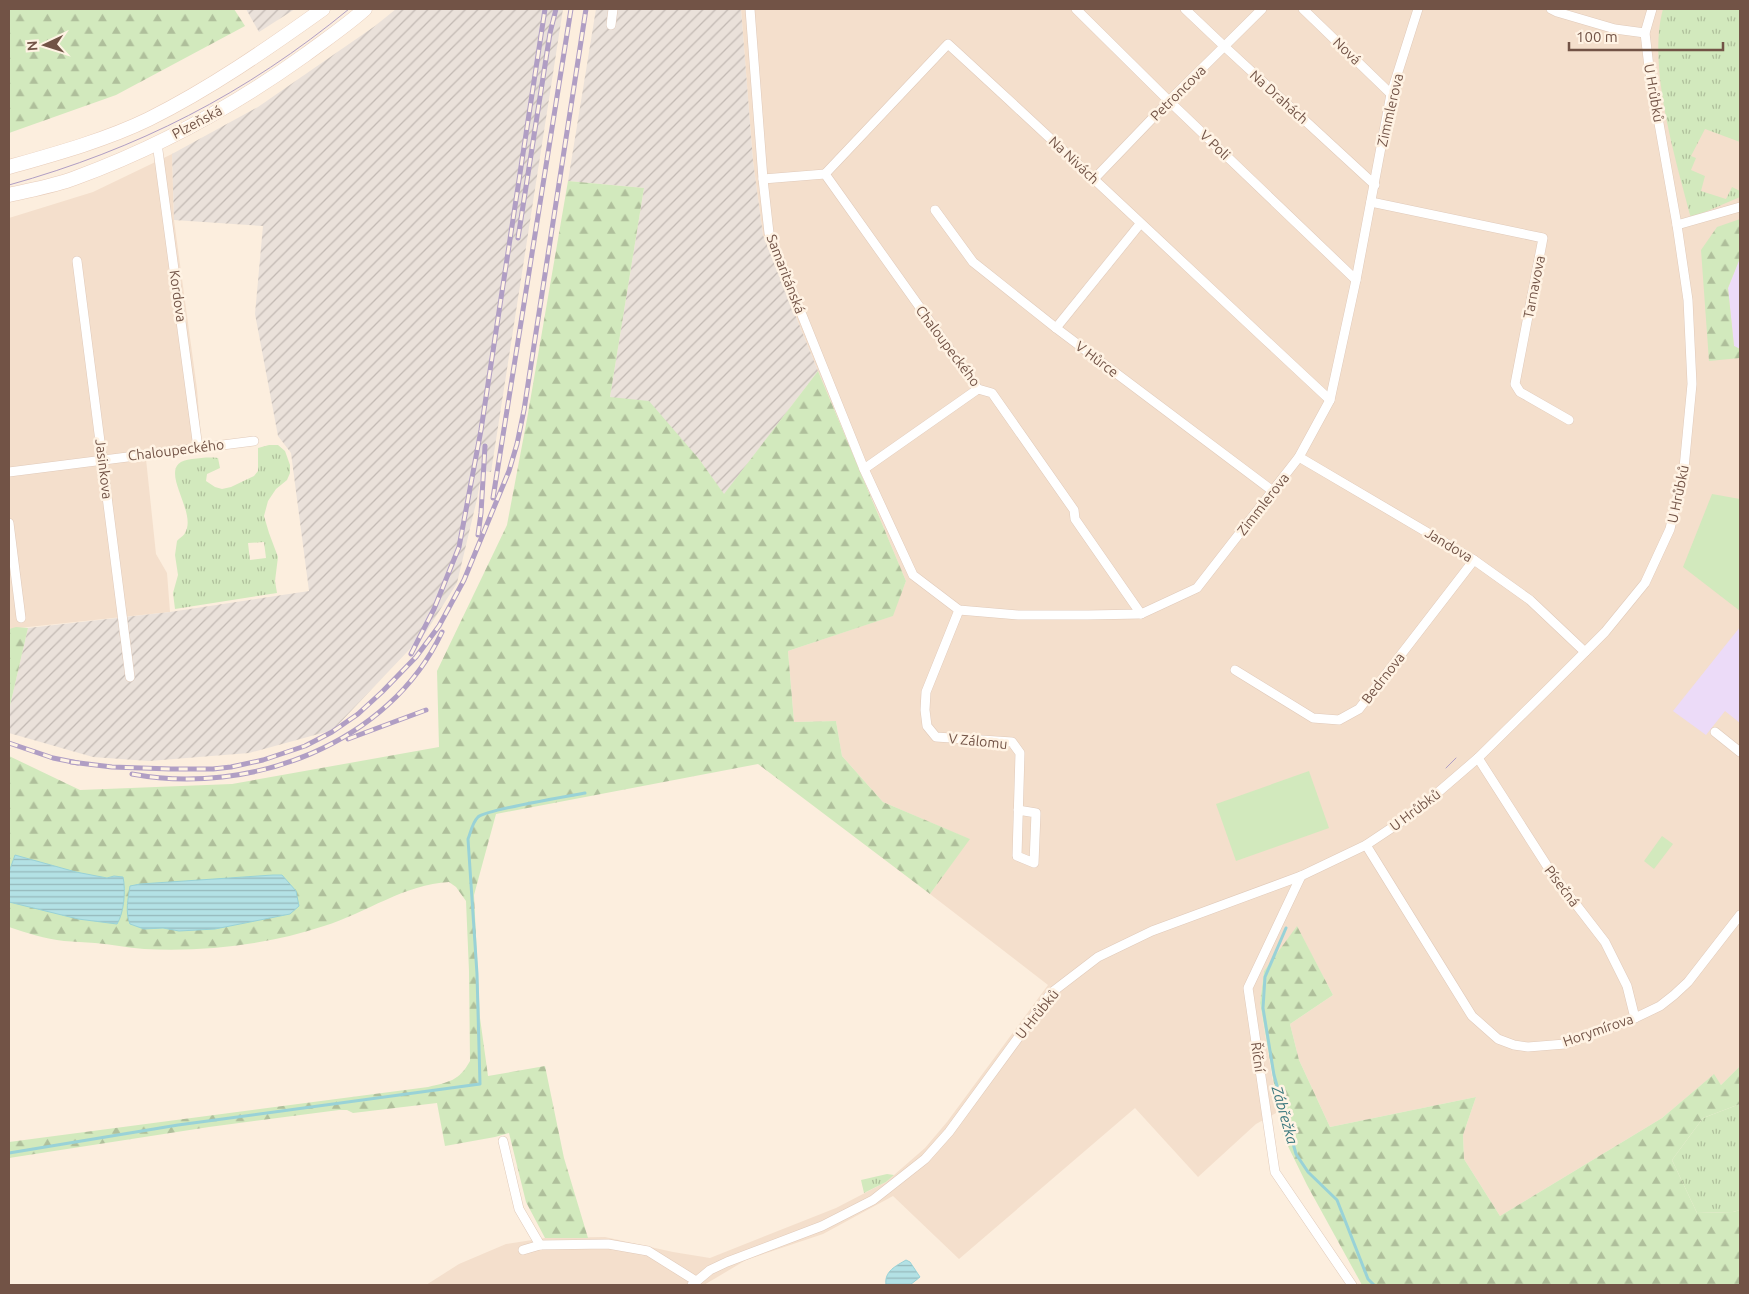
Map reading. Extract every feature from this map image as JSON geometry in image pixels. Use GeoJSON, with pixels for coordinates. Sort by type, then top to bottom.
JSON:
{"type":"FeatureCollection","features":[{"type":"Feature","properties":{"kind":"main road","name":"Plzeňská"},"geometry":{"type":"LineString","coordinates":[[9,167],[66,151],[147,120],[196,95],[267,49],[323,9]]}},
{"type":"Feature","properties":{"kind":"main road","name":"Plzeňská"},"geometry":{"type":"LineString","coordinates":[[9,195],[74,179],[157,143],[211,116],[280,72],[365,9]]}},
{"type":"Feature","properties":{"kind":"street"},"geometry":{"type":"LineString","coordinates":[[611,25],[613,9]]}},
{"type":"Feature","properties":{"kind":"street","name":"Samaritánská"},"geometry":{"type":"LineString","coordinates":[[750,9],[769,233],[864,469]]}},
{"type":"Feature","properties":{"kind":"street","name":"V Poli"},"geometry":{"type":"LineString","coordinates":[[1076,9],[1356,280]]}},
{"type":"Feature","properties":{"kind":"street","name":"Na Drahách"},"geometry":{"type":"LineString","coordinates":[[1185,9],[1374,185]]}},
{"type":"Feature","properties":{"kind":"street","name":"Petroncova"},"geometry":{"type":"LineString","coordinates":[[1095,178],[1262,9]]}},
{"type":"Feature","properties":{"kind":"street","name":"Nová"},"geometry":{"type":"LineString","coordinates":[[1303,9],[1391,94]]}},
{"type":"Feature","properties":{"kind":"street","name":"Zimmlerova"},"geometry":{"type":"LineString","coordinates":[[959,610],[1018,614],[1141,614],[1197,588],[1274,492],[1299,457],[1330,400],[1356,280],[1391,94],[1418,9]]}},
{"type":"Feature","properties":{"kind":"street"},"geometry":{"type":"LineString","coordinates":[[1552,9],[1556,12],[1615,29],[1645,32],[1652,9]]}},
{"type":"Feature","properties":{"kind":"street","name":"U Hrůbků"},"geometry":{"type":"LineString","coordinates":[[694,1283],[710,1270],[727,1262],[822,1226],[873,1200],[925,1159],[949,1132],[1051,993],[1098,956],[1152,931],[1301,876],[1366,845],[1414,813],[1478,758],[1605,632],[1645,584],[1670,529],[1684,468],[1692,384],[1688,300],[1678,225],[1649,67],[1645,32]]}},
{"type":"Feature","properties":{"kind":"street","name":"Na Nivách"},"geometry":{"type":"LineString","coordinates":[[825,174],[948,44],[1095,178],[1140,224],[1330,400]]}},
{"type":"Feature","properties":{"kind":"street","name":"Kordova"},"geometry":{"type":"LineString","coordinates":[[157,143],[198,448]]}},
{"type":"Feature","properties":{"kind":"street"},"geometry":{"type":"LineString","coordinates":[[763,179],[825,174]]}},
{"type":"Feature","properties":{"kind":"street","name":"Chaloupeckého"},"geometry":{"type":"LineString","coordinates":[[825,174],[978,389],[992,393],[1074,510],[1074,519],[1141,614]]}},
{"type":"Feature","properties":{"kind":"street","name":"Tarnavova"},"geometry":{"type":"LineString","coordinates":[[1371,202],[1543,238],[1515,384],[1520,392],[1569,420]]}},
{"type":"Feature","properties":{"kind":"street"},"geometry":{"type":"LineString","coordinates":[[1678,225],[1740,207]]}},
{"type":"Feature","properties":{"kind":"street","name":"V Hůrce"},"geometry":{"type":"LineString","coordinates":[[935,210],[973,262],[1056,328],[1274,492]]}},
{"type":"Feature","properties":{"kind":"street"},"geometry":{"type":"LineString","coordinates":[[1056,328],[1140,224]]}},
{"type":"Feature","properties":{"kind":"street","name":"Jasinkova"},"geometry":{"type":"LineString","coordinates":[[77,261],[130,677]]}},
{"type":"Feature","properties":{"kind":"street"},"geometry":{"type":"LineString","coordinates":[[959,610],[913,575],[864,469],[978,389]]}},
{"type":"Feature","properties":{"kind":"street","name":"Chaloupeckého"},"geometry":{"type":"LineString","coordinates":[[9,472],[254,441]]}},
{"type":"Feature","properties":{"kind":"street","name":"Jandova"},"geometry":{"type":"LineString","coordinates":[[1299,457],[1474,560],[1530,600],[1584,652]]}},
{"type":"Feature","properties":{"kind":"street"},"geometry":{"type":"LineString","coordinates":[[9,523],[21,618]]}},
{"type":"Feature","properties":{"kind":"street","name":"Bedrnova"},"geometry":{"type":"LineString","coordinates":[[1235,670],[1314,718],[1339,720],[1358,710],[1474,560]]}},
{"type":"Feature","properties":{"kind":"street","name":"V Zálomu"},"geometry":{"type":"LineString","coordinates":[[959,610],[926,692],[924,710],[927,726],[936,737],[1012,742],[1020,753],[1018,810],[1017,856],[1034,863],[1036,813],[1018,810]]}},
{"type":"Feature","properties":{"kind":"street"},"geometry":{"type":"LineString","coordinates":[[1715,732],[1740,752]]}},
{"type":"Feature","properties":{"kind":"street","name":"Písečná"},"geometry":{"type":"LineString","coordinates":[[1478,758],[1551,872],[1605,942],[1627,986],[1635,1018]]}},
{"type":"Feature","properties":{"kind":"street","name":"Horymírova"},"geometry":{"type":"LineString","coordinates":[[1366,845],[1472,1016],[1498,1039],[1514,1045],[1528,1047],[1564,1044],[1635,1018],[1660,1006],[1674,996],[1688,982],[1740,915]]}},
{"type":"Feature","properties":{"kind":"street","name":"Říční"},"geometry":{"type":"LineString","coordinates":[[1301,876],[1248,988],[1276,1172],[1352,1285]]}},
{"type":"Feature","properties":{"kind":"street"},"geometry":{"type":"LineString","coordinates":[[503,1141],[519,1209],[540,1245]]}},
{"type":"Feature","properties":{"kind":"street"},"geometry":{"type":"LineString","coordinates":[[523,1250],[540,1245],[608,1244],[648,1252],[694,1283]]}},
{"type":"Feature","properties":{"kind":"shaded area"},"geometry":{"type":"Polygon","coordinates":[[[246,9],[295,9],[259,32],[246,9]]]}},
{"type":"Feature","properties":{"kind":"shaded area"},"geometry":{"type":"Polygon","coordinates":[[[396,9],[563,9],[491,472],[482,471],[457,583],[426,632],[333,730],[249,753],[149,761],[93,757],[9,733],[9,710],[28,628],[170,612],[309,591],[291,453],[278,436],[255,314],[263,226],[174,220],[172,154],[258,107],[375,26],[396,9]]]}},
{"type":"Feature","properties":{"kind":"shaded area"},"geometry":{"type":"Polygon","coordinates":[[[596,9],[741,9],[753,161],[763,235],[818,371],[724,495],[699,459],[610,397],[644,188],[568,181],[596,9]]]}},
{"type":"Feature","properties":{"kind":"shaded area"},"geometry":{"type":"Polygon","coordinates":[[[741,9],[1740,9],[1740,1066],[1721,1085],[1713,1075],[1662,1118],[1500,1216],[1464,1159],[1463,1135],[1476,1097],[1330,1127],[1299,1060],[1290,1024],[1333,995],[1297,927],[1264,971],[1260,1003],[1278,1112],[1256,1124],[1198,1177],[1135,1108],[959,1259],[893,1196],[823,1234],[746,1260],[704,1285],[426,1285],[459,1264],[506,1244],[545,1238],[605,1237],[710,1258],[836,1208],[886,1182],[925,1148],[947,1122],[1048,985],[930,894],[969,839],[883,802],[842,756],[836,721],[794,722],[788,651],[892,616],[906,581],[763,235],[753,161],[741,9]]]}},
{"type":"Feature","properties":{"kind":"shaded area"},"geometry":{"type":"Polygon","coordinates":[[[172,154],[174,220],[197,389],[202,452],[146,459],[156,554],[167,573],[170,612],[9,629],[9,218],[93,192],[172,154]]]}},
{"type":"Feature","properties":{"kind":"shaded area"},"geometry":{"type":"Polygon","coordinates":[[[1740,258],[1740,349],[1734,346],[1728,288],[1740,258]]]}},
{"type":"Feature","properties":{"kind":"shaded area"},"geometry":{"type":"Polygon","coordinates":[[[1740,627],[1740,723],[1725,711],[1706,735],[1673,711],[1740,627]]]}},
{"type":"Feature","properties":{"kind":"green space"},"geometry":{"type":"Polygon","coordinates":[[[9,9],[234,9],[245,26],[116,95],[9,133],[9,9]]]}},
{"type":"Feature","properties":{"kind":"green space"},"geometry":{"type":"Polygon","coordinates":[[[1663,9],[1740,9],[1740,142],[1705,129],[1691,156],[1696,158],[1691,170],[1705,176],[1701,191],[1726,199],[1732,187],[1740,191],[1740,197],[1691,218],[1671,141],[1661,85],[1659,32],[1663,9]]]}},
{"type":"Feature","properties":{"kind":"green space"},"geometry":{"type":"Polygon","coordinates":[[[568,181],[644,188],[610,397],[649,401],[699,459],[724,494],[818,371],[906,581],[893,616],[788,651],[794,722],[836,721],[842,756],[883,802],[970,839],[930,894],[758,764],[496,814],[474,895],[480,1018],[488,1076],[545,1066],[564,1158],[588,1238],[545,1238],[526,1202],[509,1133],[445,1146],[437,1103],[353,1113],[347,1110],[339,1110],[209,1127],[9,1158],[9,1142],[428,1087],[453,1080],[466,1068],[470,1061],[466,901],[456,887],[449,882],[433,884],[401,893],[340,920],[302,933],[236,946],[167,950],[57,940],[36,936],[9,927],[9,756],[80,790],[232,784],[439,747],[437,671],[507,525],[568,181]]]}},
{"type":"Feature","properties":{"kind":"green space"},"geometry":{"type":"Polygon","coordinates":[[[1740,219],[1740,258],[1728,288],[1734,346],[1740,349],[1740,358],[1709,361],[1701,250],[1717,227],[1740,219]]]}},
{"type":"Feature","properties":{"kind":"green space"},"geometry":{"type":"Polygon","coordinates":[[[278,445],[285,451],[290,465],[290,473],[287,480],[276,489],[268,501],[264,516],[278,557],[275,581],[277,593],[175,609],[173,593],[178,575],[175,555],[177,541],[184,534],[188,523],[175,478],[176,469],[181,462],[192,459],[218,458],[220,468],[207,474],[206,481],[222,489],[231,487],[254,476],[258,471],[258,448],[278,445]],[[264,542],[248,543],[250,560],[266,558],[264,542]]]}},
{"type":"Feature","properties":{"kind":"green space"},"geometry":{"type":"Polygon","coordinates":[[[1712,494],[1740,499],[1740,611],[1683,567],[1712,494]]]}},
{"type":"Feature","properties":{"kind":"green space"},"geometry":{"type":"Polygon","coordinates":[[[16,627],[28,628],[9,710],[9,629],[16,627]]]}},
{"type":"Feature","properties":{"kind":"green space"},"geometry":{"type":"Polygon","coordinates":[[[1309,771],[1329,828],[1236,861],[1216,804],[1309,771]]]}},
{"type":"Feature","properties":{"kind":"green space"},"geometry":{"type":"Polygon","coordinates":[[[1662,836],[1673,844],[1654,869],[1644,861],[1662,836]]]}},
{"type":"Feature","properties":{"kind":"green space"},"geometry":{"type":"Polygon","coordinates":[[[1297,926],[1333,995],[1290,1024],[1299,1060],[1330,1127],[1476,1097],[1463,1135],[1464,1159],[1500,1216],[1662,1118],[1714,1074],[1721,1085],[1740,1066],[1740,1104],[1703,1118],[1672,1160],[1697,1213],[1733,1212],[1740,1210],[1740,1285],[1362,1285],[1307,1185],[1283,1136],[1260,1003],[1264,971],[1297,926]]]}},
{"type":"Feature","properties":{"kind":"green space"},"geometry":{"type":"Polygon","coordinates":[[[1740,1104],[1740,1210],[1733,1212],[1697,1213],[1672,1160],[1703,1118],[1740,1104]]]}},
{"type":"Feature","properties":{"kind":"green space"},"geometry":{"type":"Polygon","coordinates":[[[887,1174],[894,1175],[886,1182],[864,1193],[861,1180],[887,1174]]]}},
{"type":"Feature","properties":{"kind":"water"},"geometry":{"type":"Polygon","coordinates":[[[15,855],[76,872],[107,878],[114,876],[123,877],[124,901],[117,924],[78,919],[9,902],[9,872],[15,855]]]}},
{"type":"Feature","properties":{"kind":"water"},"geometry":{"type":"Polygon","coordinates":[[[282,875],[296,891],[299,906],[290,914],[215,929],[179,931],[163,928],[144,929],[130,924],[128,919],[127,905],[130,886],[282,875]]]}},
{"type":"Feature","properties":{"kind":"water"},"geometry":{"type":"Polygon","coordinates":[[[906,1260],[910,1262],[920,1277],[910,1285],[886,1285],[889,1273],[906,1260]]]}},
{"type":"Feature","properties":{"kind":"waterway"},"geometry":{"type":"LineString","coordinates":[[9,1153],[178,1125],[480,1084],[477,974],[468,839],[474,822],[484,814],[585,793]]}},
{"type":"Feature","properties":{"kind":"waterway","name":"Zábřežka"},"geometry":{"type":"LineString","coordinates":[[1286,928],[1265,977],[1263,1008],[1274,1075],[1296,1154],[1308,1172],[1337,1200],[1368,1279],[1374,1285]]}},
{"type":"Feature","properties":{"kind":"tram line"},"geometry":{"type":"LineString","coordinates":[[9,185],[56,171],[102,154],[146,136],[189,115],[230,93],[271,67],[349,9]]}},
{"type":"Feature","properties":{"kind":"tram line"},"geometry":{"type":"LineString","coordinates":[[1446,768],[1456,758]]}},
{"type":"Feature","properties":{"kind":"railway"},"geometry":{"type":"LineString","coordinates":[[411,654],[434,609],[459,547],[481,430],[545,9]]}},
{"type":"Feature","properties":{"kind":"railway"},"geometry":{"type":"LineString","coordinates":[[518,238],[550,33],[556,9]]}},
{"type":"Feature","properties":{"kind":"railway"},"geometry":{"type":"LineString","coordinates":[[493,498],[571,9]]}},
{"type":"Feature","properties":{"kind":"railway"},"geometry":{"type":"LineString","coordinates":[[71,762],[112,767],[213,769],[263,760],[305,746],[332,732],[358,714],[416,657],[439,626],[464,580],[509,471],[517,444],[524,410],[586,9]]}},
{"type":"Feature","properties":{"kind":"railway"},"geometry":{"type":"LineString","coordinates":[[478,535],[485,446]]}},
{"type":"Feature","properties":{"kind":"railway"},"geometry":{"type":"LineString","coordinates":[[132,774],[177,779],[222,777],[268,769],[311,754],[351,732],[388,705],[418,671],[442,632]]}},
{"type":"Feature","properties":{"kind":"railway"},"geometry":{"type":"LineString","coordinates":[[348,739],[426,710]]}},
{"type":"Feature","properties":{"kind":"railway"},"geometry":{"type":"LineString","coordinates":[[9,743],[53,758],[78,763]]}}]}
